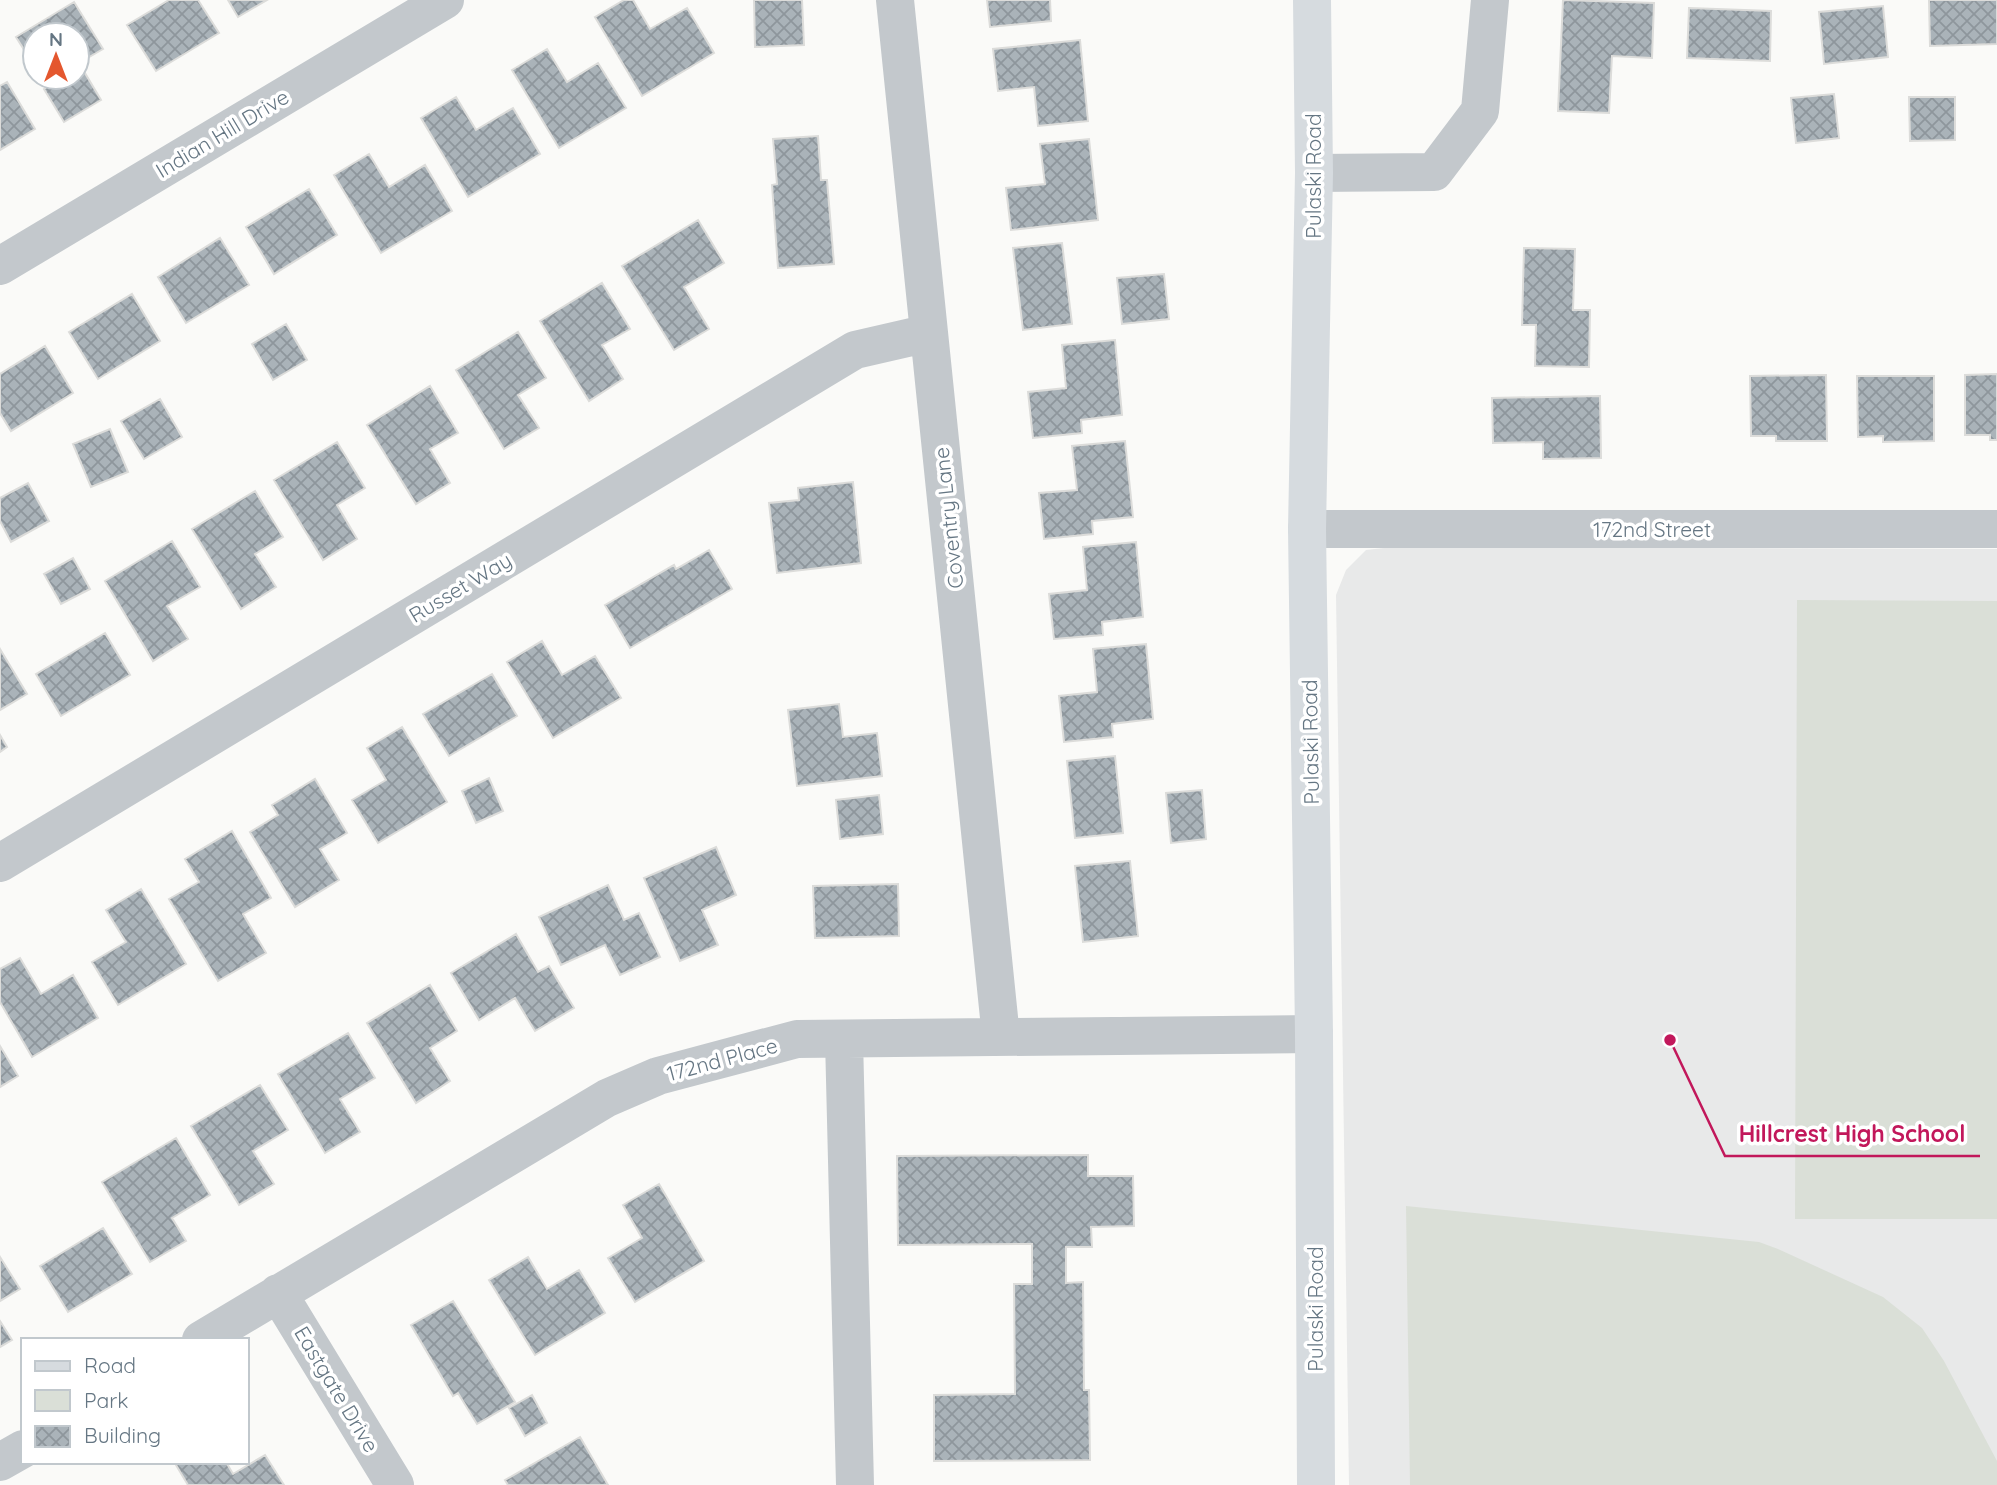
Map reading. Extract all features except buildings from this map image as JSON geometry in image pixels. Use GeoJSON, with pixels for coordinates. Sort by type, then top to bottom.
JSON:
{"type":"FeatureCollection","features":[{"type":"Feature","properties":{"kind":"main road","name":"Pulaski Road"},"geometry":{"type":"LineString","coordinates":[[1312,0],[1314,173],[1307,529],[1314,1034],[1316,1485]]}},
{"type":"Feature","properties":{"kind":"street","name":"Indian Hill Drive"},"geometry":{"type":"LineString","coordinates":[[0,266],[445,0]]}},
{"type":"Feature","properties":{"kind":"street","name":"Coventry Lane"},"geometry":{"type":"LineString","coordinates":[[895,0],[1001,1037]]}},
{"type":"Feature","properties":{"kind":"street"},"geometry":{"type":"LineString","coordinates":[[1314,173],[1434,172],[1480,111],[1490,0]]}},
{"type":"Feature","properties":{"kind":"street","name":"Russet Way"},"geometry":{"type":"LineString","coordinates":[[0,863],[855,350],[929,333]]}},
{"type":"Feature","properties":{"kind":"street","name":"172nd Street"},"geometry":{"type":"LineString","coordinates":[[1307,529],[1997,529]]}},
{"type":"Feature","properties":{"kind":"street","name":"172nd Place"},"geometry":{"type":"LineString","coordinates":[[204,1338],[607,1098],[658,1076],[797,1039],[1314,1034]]}},
{"type":"Feature","properties":{"kind":"street"},"geometry":{"type":"LineString","coordinates":[[844,1039],[855,1485]]}},
{"type":"Feature","properties":{"kind":"street","name":"Eastgate Drive"},"geometry":{"type":"LineString","coordinates":[[278,1293],[395,1485]]}},
{"type":"Feature","properties":{"kind":"street"},"geometry":{"type":"LineString","coordinates":[[0,1462],[21,1450]]}},
{"type":"Feature","properties":{"kind":"shaded area"},"geometry":{"type":"Polygon","coordinates":[[[1393,547],[1997,549],[1997,1485],[1349,1485],[1336,595],[1346,570],[1366,550],[1393,547]]]}},
{"type":"Feature","properties":{"kind":"green space"},"geometry":{"type":"Polygon","coordinates":[[[1797,600],[1997,601],[1997,1219],[1795,1219],[1797,600]]]}},
{"type":"Feature","properties":{"kind":"green space"},"geometry":{"type":"Polygon","coordinates":[[[1406,1206],[1759,1242],[1883,1297],[1922,1328],[1944,1361],[1997,1461],[1997,1485],[1410,1485],[1406,1206]]]}},
{"type":"Feature","properties":{"kind":"place","name":"Hillcrest High School"},"geometry":{"type":"Point","coordinates":[1670,1040]}}]}
